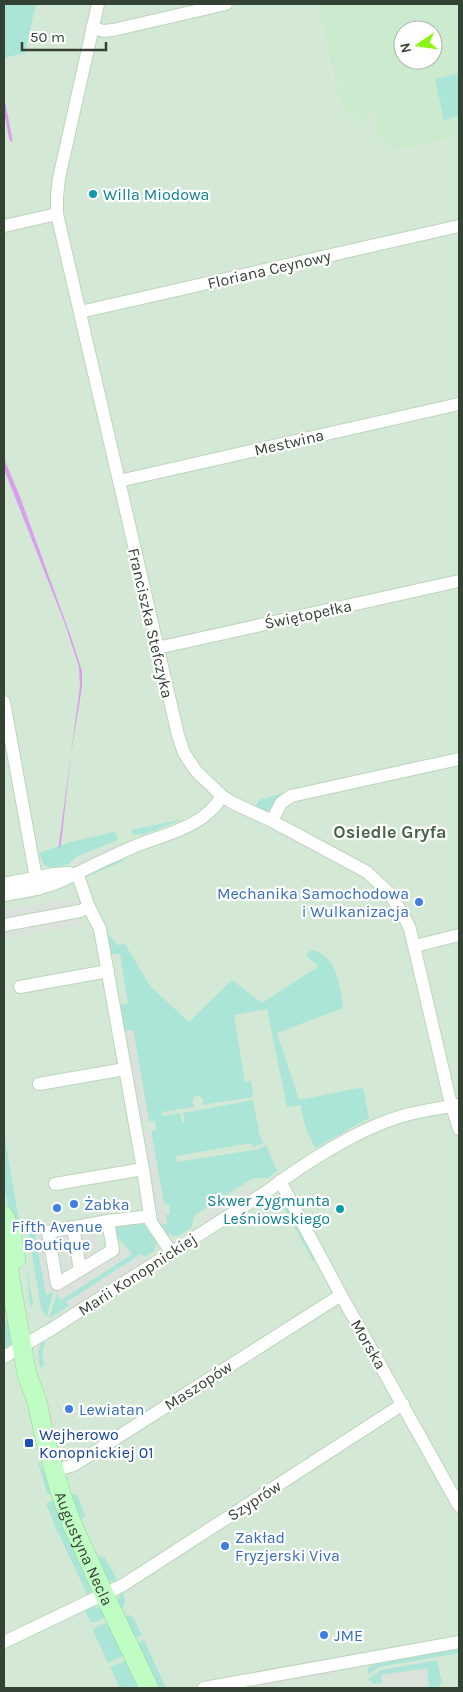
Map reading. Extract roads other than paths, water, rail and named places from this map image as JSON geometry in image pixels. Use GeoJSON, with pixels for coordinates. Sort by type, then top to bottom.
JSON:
{"type":"FeatureCollection","features":[{"type":"Feature","properties":{"kind":"main road","name":"Augustyna Necla"},"geometry":{"type":"LineString","coordinates":[[4,1216],[11,1231],[27,1344]]}},
{"type":"Feature","properties":{"kind":"main road","name":"Augustyna Necla"},"geometry":{"type":"LineString","coordinates":[[4,1245],[27,1344],[38,1373],[37,1400],[54,1471],[72,1524],[149,1688]]}},
{"type":"Feature","properties":{"kind":"street","name":"Franciszka Stefczyka"},"geometry":{"type":"LineString","coordinates":[[98,4],[59,178],[57,214],[178,735],[184,753],[196,771],[222,796],[367,872],[389,893],[403,914],[410,929],[455,1106],[459,1129]]}},
{"type":"Feature","properties":{"kind":"street"},"geometry":{"type":"LineString","coordinates":[[92,28],[112,30],[226,4]]}},
{"type":"Feature","properties":{"kind":"street"},"geometry":{"type":"LineString","coordinates":[[4,226],[57,214]]}},
{"type":"Feature","properties":{"kind":"street","name":"Floriana Ceynowy"},"geometry":{"type":"LineString","coordinates":[[80,312],[459,226]]}},
{"type":"Feature","properties":{"kind":"street","name":"Mestwina"},"geometry":{"type":"LineString","coordinates":[[119,481],[459,404]]}},
{"type":"Feature","properties":{"kind":"street","name":"Świętopełka"},"geometry":{"type":"LineString","coordinates":[[157,648],[459,581]]}},
{"type":"Feature","properties":{"kind":"street"},"geometry":{"type":"LineString","coordinates":[[4,702],[37,883]]}},
{"type":"Feature","properties":{"kind":"street"},"geometry":{"type":"LineString","coordinates":[[272,821],[281,803],[291,796],[459,759]]}},
{"type":"Feature","properties":{"kind":"street"},"geometry":{"type":"LineString","coordinates":[[4,884],[56,883],[144,843],[182,830],[210,812],[217,806],[222,796]]}},
{"type":"Feature","properties":{"kind":"street"},"geometry":{"type":"LineString","coordinates":[[77,872],[89,906],[100,929],[150,1216],[154,1228],[171,1252]]}},
{"type":"Feature","properties":{"kind":"street"},"geometry":{"type":"LineString","coordinates":[[4,896],[37,883]]}},
{"type":"Feature","properties":{"kind":"street"},"geometry":{"type":"LineString","coordinates":[[4,925],[80,911],[89,906]]}},
{"type":"Feature","properties":{"kind":"street"},"geometry":{"type":"LineString","coordinates":[[415,946],[459,935]]}},
{"type":"Feature","properties":{"kind":"street"},"geometry":{"type":"LineString","coordinates":[[20,987],[108,971]]}},
{"type":"Feature","properties":{"kind":"street"},"geometry":{"type":"LineString","coordinates":[[39,1084],[125,1069]]}},
{"type":"Feature","properties":{"kind":"street","name":"Marii Konopnickiej"},"geometry":{"type":"LineString","coordinates":[[4,1357],[329,1151],[376,1126],[401,1116],[455,1106]]}},
{"type":"Feature","properties":{"kind":"street"},"geometry":{"type":"LineString","coordinates":[[55,1184],[143,1169]]}},
{"type":"Feature","properties":{"kind":"street","name":"Morska"},"geometry":{"type":"LineString","coordinates":[[280,1181],[341,1295],[459,1506]]}},
{"type":"Feature","properties":{"kind":"street"},"geometry":{"type":"LineString","coordinates":[[108,1221],[113,1250],[57,1284],[48,1232],[108,1221],[150,1216]]}},
{"type":"Feature","properties":{"kind":"street"},"geometry":{"type":"LineString","coordinates":[[73,1227],[80,1270]]}},
{"type":"Feature","properties":{"kind":"street","name":"Maszopów"},"geometry":{"type":"LineString","coordinates":[[54,1471],[74,1465],[341,1295]]}},
{"type":"Feature","properties":{"kind":"street","name":"Szyprów"},"geometry":{"type":"LineString","coordinates":[[4,1642],[123,1586],[403,1404]]}},
{"type":"Feature","properties":{"kind":"street"},"geometry":{"type":"LineString","coordinates":[[204,1688],[459,1642]]}},
{"type":"Feature","properties":{"kind":"waterway"},"geometry":{"type":"LineString","coordinates":[[4,104],[11,140]]}},
{"type":"Feature","properties":{"kind":"place","name":"Willa Miodowa"},"geometry":{"type":"Point","coordinates":[93,194]}},
{"type":"Feature","properties":{"kind":"place","name":"Mechanika Samochodowa i Wulkanizacja"},"geometry":{"type":"Point","coordinates":[419,902]}},
{"type":"Feature","properties":{"kind":"place","name":"Żabka"},"geometry":{"type":"Point","coordinates":[74,1204]}},
{"type":"Feature","properties":{"kind":"place","name":"Fifth Avenue Boutique"},"geometry":{"type":"Point","coordinates":[57,1208]}},
{"type":"Feature","properties":{"kind":"place","name":"Skwer Zygmunta Leśniowskiego"},"geometry":{"type":"Point","coordinates":[340,1209]}},
{"type":"Feature","properties":{"kind":"place","name":"Lewiatan"},"geometry":{"type":"Point","coordinates":[69,1409]}},
{"type":"Feature","properties":{"kind":"place","name":"Wejherowo Konopnickiej 01"},"geometry":{"type":"Point","coordinates":[29,1443]}},
{"type":"Feature","properties":{"kind":"place","name":"Zakład Fryzjerski Viva"},"geometry":{"type":"Point","coordinates":[225,1546]}},
{"type":"Feature","properties":{"kind":"place","name":"JME"},"geometry":{"type":"Point","coordinates":[324,1635]}},
{"type":"Feature","properties":{"kind":"district","name":"Osiedle Gryfa"},"geometry":{"type":"Point","coordinates":[390,832]}}]}
